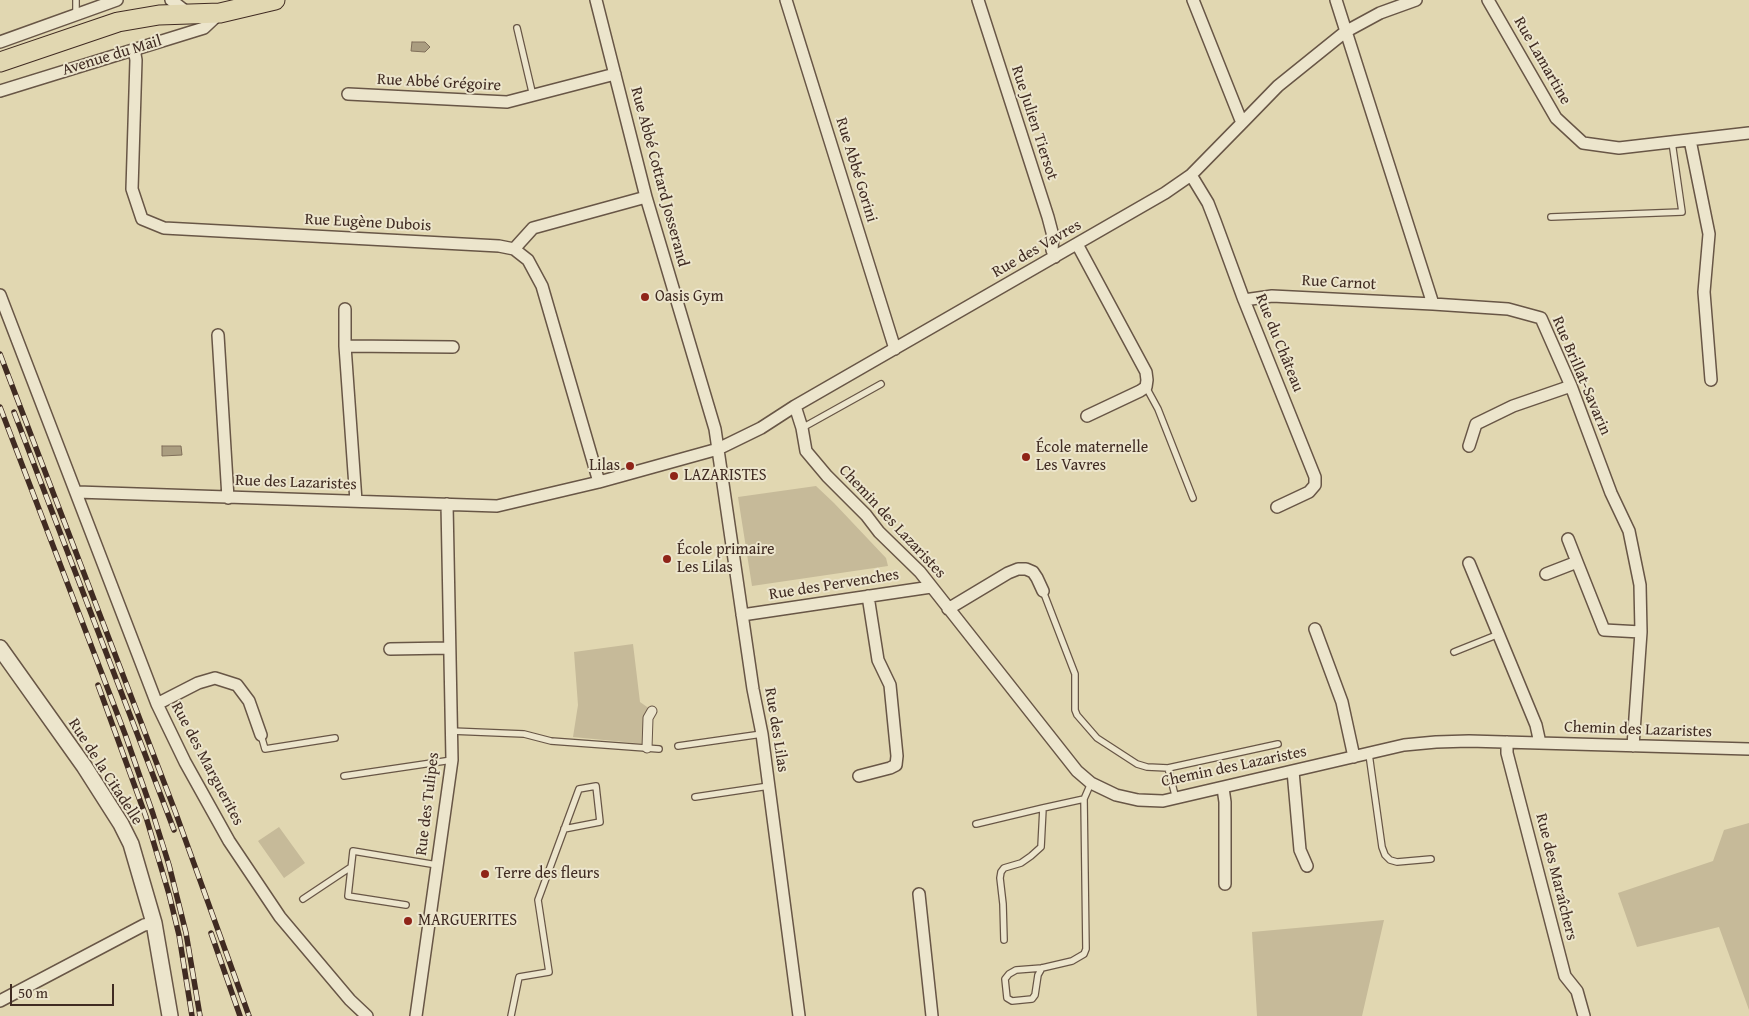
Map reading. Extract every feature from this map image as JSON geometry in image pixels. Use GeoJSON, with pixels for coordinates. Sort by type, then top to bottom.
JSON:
{"type":"FeatureCollection","features":[{"type":"Feature","properties":{"kind":"main road","name":"Avenue du Mail"},"geometry":{"type":"LineString","coordinates":[[0,62],[118,22],[159,15],[220,13],[274,0]]}},
{"type":"Feature","properties":{"kind":"street"},"geometry":{"type":"LineString","coordinates":[[0,42],[117,0]]}},
{"type":"Feature","properties":{"kind":"street"},"geometry":{"type":"LineString","coordinates":[[171,0],[188,13]]}},
{"type":"Feature","properties":{"kind":"street","name":"Rue Abbé Cottard Josserand"},"geometry":{"type":"LineString","coordinates":[[596,0],[646,197],[715,429],[718,449]]}},
{"type":"Feature","properties":{"kind":"street","name":"Rue Abbé Gorini"},"geometry":{"type":"LineString","coordinates":[[786,0],[895,349]]}},
{"type":"Feature","properties":{"kind":"street","name":"Rue Julien Tiersot"},"geometry":{"type":"LineString","coordinates":[[978,0],[1048,217],[1053,236],[1052,250],[1055,257]]}},
{"type":"Feature","properties":{"kind":"street"},"geometry":{"type":"LineString","coordinates":[[1193,0],[1242,123]]}},
{"type":"Feature","properties":{"kind":"street"},"geometry":{"type":"LineString","coordinates":[[1336,0],[1433,304]]}},
{"type":"Feature","properties":{"kind":"street","name":"Rue des Vavres"},"geometry":{"type":"LineString","coordinates":[[718,449],[761,428],[795,406],[1165,193],[1191,175],[1278,86],[1345,32],[1380,13],[1416,0]]}},
{"type":"Feature","properties":{"kind":"street","name":"Rue Lamartine"},"geometry":{"type":"LineString","coordinates":[[1488,0],[1556,118],[1583,143],[1619,148],[1749,133]]}},
{"type":"Feature","properties":{"kind":"street","name":"Avenue du Mail"},"geometry":{"type":"LineString","coordinates":[[0,91],[204,28],[220,13]]}},
{"type":"Feature","properties":{"kind":"street","name":"Rue Eugène Dubois"},"geometry":{"type":"LineString","coordinates":[[134,49],[136,60],[132,189],[142,219],[164,228],[499,246],[514,249]]}},
{"type":"Feature","properties":{"kind":"street","name":"Rue Abbé Grégoire"},"geometry":{"type":"LineString","coordinates":[[348,94],[507,102],[615,74]]}},
{"type":"Feature","properties":{"kind":"street"},"geometry":{"type":"LineString","coordinates":[[1690,140],[1709,234],[1704,292],[1711,380]]}},
{"type":"Feature","properties":{"kind":"street","name":"Rue du Château"},"geometry":{"type":"LineString","coordinates":[[1191,175],[1208,203],[1244,300],[1315,477],[1315,484],[1308,492],[1277,507]]}},
{"type":"Feature","properties":{"kind":"street"},"geometry":{"type":"LineString","coordinates":[[599,482],[542,286],[528,260],[514,249],[533,228],[646,197]]}},
{"type":"Feature","properties":{"kind":"street"},"geometry":{"type":"LineString","coordinates":[[1077,244],[1146,372],[1146,387],[1087,416]]}},
{"type":"Feature","properties":{"kind":"street"},"geometry":{"type":"LineString","coordinates":[[0,295],[77,492]]}},
{"type":"Feature","properties":{"kind":"street","name":"Rue Carnot"},"geometry":{"type":"LineString","coordinates":[[1244,300],[1272,296],[1433,304]]}},
{"type":"Feature","properties":{"kind":"street","name":"Rue Brillat-Savarin"},"geometry":{"type":"LineString","coordinates":[[1433,304],[1508,309],[1541,318],[1571,386],[1611,493],[1629,531],[1640,586],[1641,632],[1633,746]]}},
{"type":"Feature","properties":{"kind":"street"},"geometry":{"type":"LineString","coordinates":[[346,309],[345,346],[356,501]]}},
{"type":"Feature","properties":{"kind":"street"},"geometry":{"type":"LineString","coordinates":[[218,334],[228,498]]}},
{"type":"Feature","properties":{"kind":"street"},"geometry":{"type":"LineString","coordinates":[[345,346],[453,347]]}},
{"type":"Feature","properties":{"kind":"street"},"geometry":{"type":"LineString","coordinates":[[1469,446],[1476,424],[1513,406],[1571,386]]}},
{"type":"Feature","properties":{"kind":"street","name":"Chemin des Lazaristes"},"geometry":{"type":"LineString","coordinates":[[795,406],[806,450],[827,476],[866,515],[879,532],[920,572],[1077,771],[1091,783],[1116,795],[1138,800],[1163,801],[1404,745],[1436,742],[1507,742],[1749,749]]}},
{"type":"Feature","properties":{"kind":"street","name":"Rue des Lazaristes"},"geometry":{"type":"LineString","coordinates":[[77,492],[497,506],[599,482],[718,449]]}},
{"type":"Feature","properties":{"kind":"street","name":"Rue des Lilas"},"geometry":{"type":"LineString","coordinates":[[718,449],[753,689],[762,734],[799,1016]]}},
{"type":"Feature","properties":{"kind":"street","name":"Rue des Marguerites"},"geometry":{"type":"LineString","coordinates":[[77,492],[157,704],[185,762],[229,841],[280,917],[350,1000],[367,1016]]}},
{"type":"Feature","properties":{"kind":"street","name":"Rue des Tulipes"},"geometry":{"type":"LineString","coordinates":[[416,1016],[452,760],[446,504]]}},
{"type":"Feature","properties":{"kind":"street"},"geometry":{"type":"LineString","coordinates":[[1568,539],[1604,630],[1641,632]]}},
{"type":"Feature","properties":{"kind":"street"},"geometry":{"type":"LineString","coordinates":[[1469,562],[1536,725],[1540,743]]}},
{"type":"Feature","properties":{"kind":"street"},"geometry":{"type":"LineString","coordinates":[[1546,574],[1577,562]]}},
{"type":"Feature","properties":{"kind":"street"},"geometry":{"type":"LineString","coordinates":[[948,609],[1018,569],[1026,569],[1033,572],[1043,591]]}},
{"type":"Feature","properties":{"kind":"street","name":"Rue des Pervenches"},"geometry":{"type":"LineString","coordinates":[[742,615],[931,587]]}},
{"type":"Feature","properties":{"kind":"street"},"geometry":{"type":"LineString","coordinates":[[859,776],[896,765],[897,756],[890,685],[878,660],[868,596]]}},
{"type":"Feature","properties":{"kind":"street"},"geometry":{"type":"LineString","coordinates":[[1315,629],[1342,702],[1354,757]]}},
{"type":"Feature","properties":{"kind":"street","name":"Rue de la Citadelle"},"geometry":{"type":"LineString","coordinates":[[0,648],[84,766],[121,824],[131,844],[154,923],[170,1016]]}},
{"type":"Feature","properties":{"kind":"street"},"geometry":{"type":"LineString","coordinates":[[390,650],[449,648]]}},
{"type":"Feature","properties":{"kind":"street"},"geometry":{"type":"LineString","coordinates":[[157,704],[198,683],[215,678],[237,685],[249,701],[261,735]]}},
{"type":"Feature","properties":{"kind":"street"},"geometry":{"type":"LineString","coordinates":[[648,748],[648,718],[652,711]]}},
{"type":"Feature","properties":{"kind":"street","name":"Rue des Maraîchers"},"geometry":{"type":"LineString","coordinates":[[1507,742],[1565,976],[1577,991],[1584,1016]]}},
{"type":"Feature","properties":{"kind":"street"},"geometry":{"type":"LineString","coordinates":[[1293,771],[1300,850],[1307,866]]}},
{"type":"Feature","properties":{"kind":"street"},"geometry":{"type":"LineString","coordinates":[[1223,788],[1225,802],[1225,884]]}},
{"type":"Feature","properties":{"kind":"street"},"geometry":{"type":"LineString","coordinates":[[919,894],[932,1016]]}},
{"type":"Feature","properties":{"kind":"street"},"geometry":{"type":"LineString","coordinates":[[0,1001],[144,925],[154,923]]}},
{"type":"Feature","properties":{"kind":"lane"},"geometry":{"type":"LineString","coordinates":[[76,0],[76,15]]}},
{"type":"Feature","properties":{"kind":"lane"},"geometry":{"type":"LineString","coordinates":[[518,28],[533,96]]}},
{"type":"Feature","properties":{"kind":"lane"},"geometry":{"type":"LineString","coordinates":[[1551,217],[1682,212],[1672,142]]}},
{"type":"Feature","properties":{"kind":"lane"},"geometry":{"type":"LineString","coordinates":[[802,428],[881,384]]}},
{"type":"Feature","properties":{"kind":"lane"},"geometry":{"type":"LineString","coordinates":[[1146,387],[1158,409],[1193,498]]}},
{"type":"Feature","properties":{"kind":"lane"},"geometry":{"type":"LineString","coordinates":[[1043,591],[1075,674],[1075,710],[1077,715],[1097,738],[1137,764],[1148,767],[1168,768],[1278,744]]}},
{"type":"Feature","properties":{"kind":"lane"},"geometry":{"type":"LineString","coordinates":[[1454,652],[1499,634]]}},
{"type":"Feature","properties":{"kind":"lane"},"geometry":{"type":"LineString","coordinates":[[451,731],[524,734],[551,741],[659,749]]}},
{"type":"Feature","properties":{"kind":"lane"},"geometry":{"type":"LineString","coordinates":[[678,746],[762,734]]}},
{"type":"Feature","properties":{"kind":"lane"},"geometry":{"type":"LineString","coordinates":[[261,735],[265,749],[335,738]]}},
{"type":"Feature","properties":{"kind":"lane"},"geometry":{"type":"LineString","coordinates":[[1369,754],[1385,855],[1390,860],[1397,862],[1431,859]]}},
{"type":"Feature","properties":{"kind":"lane"},"geometry":{"type":"LineString","coordinates":[[344,776],[452,760]]}},
{"type":"Feature","properties":{"kind":"lane"},"geometry":{"type":"LineString","coordinates":[[1168,768],[1176,798]]}},
{"type":"Feature","properties":{"kind":"lane"},"geometry":{"type":"LineString","coordinates":[[1042,968],[1038,975],[1035,995],[1032,999],[1012,1001],[1007,998],[1005,979],[1009,974],[1016,970],[1042,968],[1081,957],[1086,948],[1084,799],[1091,783]]}},
{"type":"Feature","properties":{"kind":"lane"},"geometry":{"type":"LineString","coordinates":[[511,1016],[519,977],[549,972],[538,900],[564,829],[579,789],[596,786],[600,822],[564,829]]}},
{"type":"Feature","properties":{"kind":"lane"},"geometry":{"type":"LineString","coordinates":[[695,797],[769,786]]}},
{"type":"Feature","properties":{"kind":"lane"},"geometry":{"type":"LineString","coordinates":[[976,824],[1084,799]]}},
{"type":"Feature","properties":{"kind":"lane"},"geometry":{"type":"LineString","coordinates":[[1004,940],[1001,872],[1004,868],[1021,863],[1041,847],[1043,808]]}},
{"type":"Feature","properties":{"kind":"lane"},"geometry":{"type":"LineString","coordinates":[[406,904],[348,896],[353,851],[437,865]]}},
{"type":"Feature","properties":{"kind":"lane"},"geometry":{"type":"LineString","coordinates":[[303,899],[351,867]]}},
{"type":"Feature","properties":{"kind":"shaded area"},"geometry":{"type":"Polygon","coordinates":[[[412,42],[425,42],[430,47],[425,52],[411,51],[412,42]]]}},
{"type":"Feature","properties":{"kind":"shaded area"},"geometry":{"type":"Polygon","coordinates":[[[162,446],[181,446],[182,455],[162,456],[162,446]]]}},
{"type":"Feature","properties":{"kind":"shaded area"},"geometry":{"type":"Polygon","coordinates":[[[816,486],[886,558],[888,566],[752,586],[738,497],[816,486]]]}},
{"type":"Feature","properties":{"kind":"shaded area"},"geometry":{"type":"Polygon","coordinates":[[[633,644],[640,702],[650,709],[645,744],[573,737],[578,705],[574,652],[633,644]]]}},
{"type":"Feature","properties":{"kind":"shaded area"},"geometry":{"type":"Polygon","coordinates":[[[1749,823],[1749,1010],[1719,927],[1637,947],[1618,893],[1713,861],[1724,830],[1749,823]]]}},
{"type":"Feature","properties":{"kind":"shaded area"},"geometry":{"type":"Polygon","coordinates":[[[279,827],[305,863],[284,878],[258,841],[279,827]]]}},
{"type":"Feature","properties":{"kind":"shaded area"},"geometry":{"type":"Polygon","coordinates":[[[1384,920],[1362,1016],[1257,1016],[1252,932],[1384,920]]]}},
{"type":"Feature","properties":{"kind":"railway"},"geometry":{"type":"LineString","coordinates":[[0,354],[175,811],[249,1016]]}},
{"type":"Feature","properties":{"kind":"railway"},"geometry":{"type":"LineString","coordinates":[[0,407],[125,734],[153,814],[169,865],[186,933],[200,1016]]}},
{"type":"Feature","properties":{"kind":"railway"},"geometry":{"type":"LineString","coordinates":[[14,412],[174,830]]}},
{"type":"Feature","properties":{"kind":"railway"},"geometry":{"type":"LineString","coordinates":[[98,685],[146,817],[169,894],[179,935],[192,1016]]}},
{"type":"Feature","properties":{"kind":"railway"},"geometry":{"type":"LineString","coordinates":[[211,933],[240,1016]]}},
{"type":"Feature","properties":{"kind":"place","name":"Oasis Gym"},"geometry":{"type":"Point","coordinates":[645,297]}},
{"type":"Feature","properties":{"kind":"place","name":"École maternelle Les Vavres"},"geometry":{"type":"Point","coordinates":[1026,457]}},
{"type":"Feature","properties":{"kind":"place","name":"Lilas"},"geometry":{"type":"Point","coordinates":[630,466]}},
{"type":"Feature","properties":{"kind":"place","name":"LAZARISTES"},"geometry":{"type":"Point","coordinates":[674,476]}},
{"type":"Feature","properties":{"kind":"place","name":"École primaire Les Lilas"},"geometry":{"type":"Point","coordinates":[667,559]}},
{"type":"Feature","properties":{"kind":"place","name":"Terre des fleurs"},"geometry":{"type":"Point","coordinates":[485,874]}},
{"type":"Feature","properties":{"kind":"place","name":"MARGUERITES"},"geometry":{"type":"Point","coordinates":[408,921]}}]}
